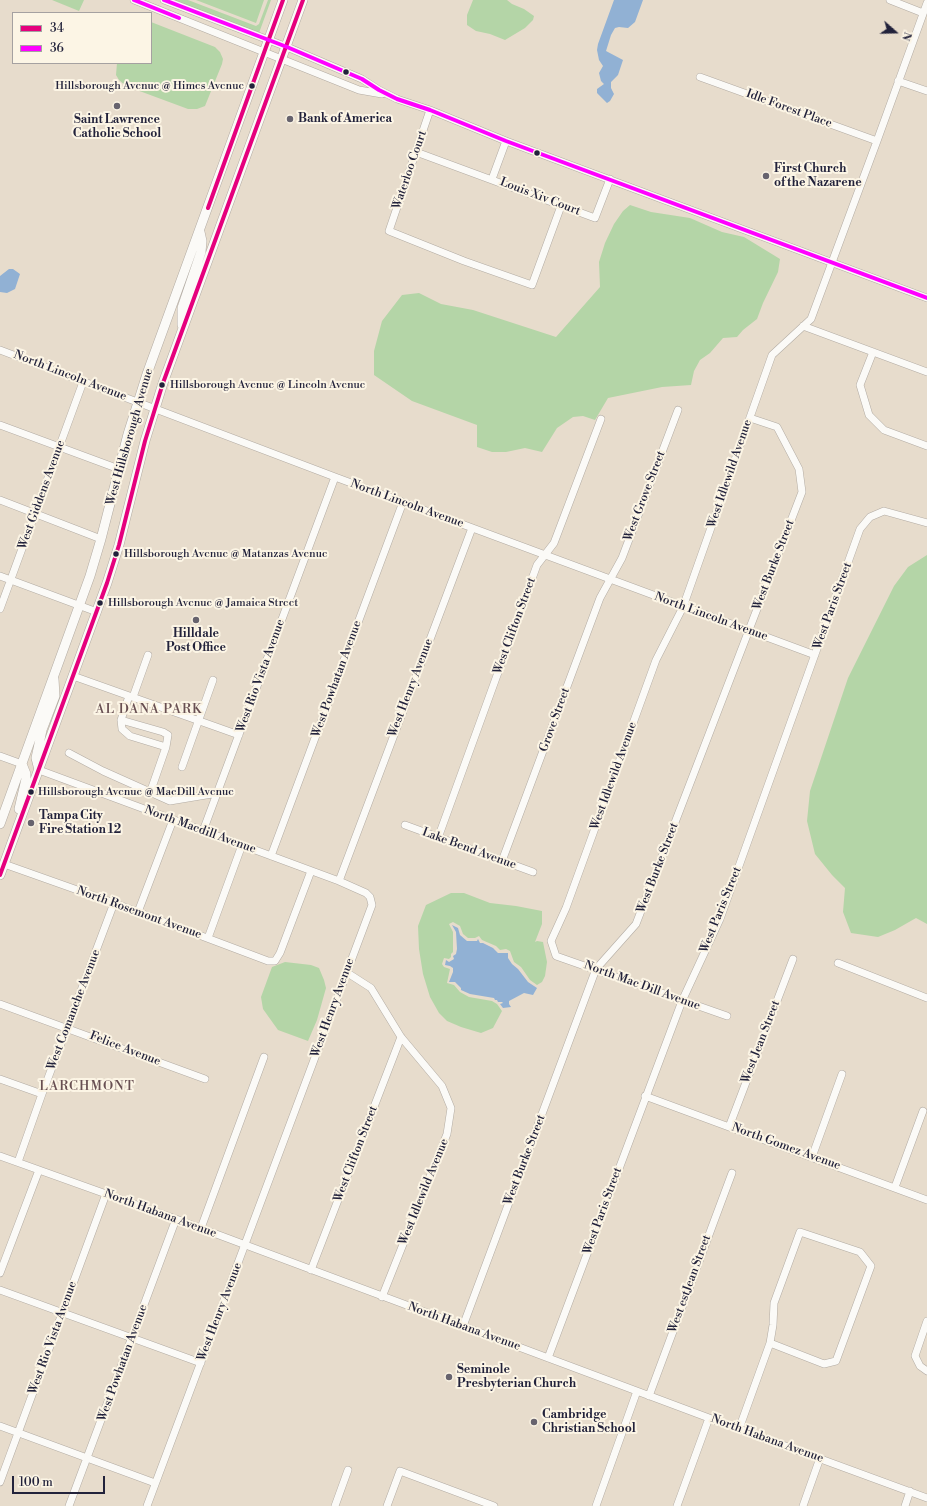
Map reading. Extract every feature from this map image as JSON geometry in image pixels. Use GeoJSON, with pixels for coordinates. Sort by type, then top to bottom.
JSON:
{"type":"FeatureCollection","features":[{"type":"Feature","properties":{"kind":"main road","name":"West Hillsborough Avenue"},"geometry":{"type":"LineString","coordinates":[[0,824],[80,606],[101,539],[138,402],[283,0]]}},
{"type":"Feature","properties":{"kind":"main road","name":"West Hillsborough Avenue"},"geometry":{"type":"LineString","coordinates":[[0,875],[97,612],[118,545],[155,409],[303,0]]}},
{"type":"Feature","properties":{"kind":"main road"},"geometry":{"type":"LineString","coordinates":[[182,332],[182,308],[202,252],[202,240],[199,231]]}},
{"type":"Feature","properties":{"kind":"main road"},"geometry":{"type":"LineString","coordinates":[[39,770],[36,758],[42,730],[55,696],[54,676]]}},
{"type":"Feature","properties":{"kind":"main road"},"geometry":{"type":"LineString","coordinates":[[4,864],[2,857],[20,806],[26,779],[26,774],[22,764]]}},
{"type":"Feature","properties":{"kind":"street"},"geometry":{"type":"LineString","coordinates":[[164,0],[287,47],[362,79],[388,95]]}},
{"type":"Feature","properties":{"kind":"street"},"geometry":{"type":"LineString","coordinates":[[890,0],[924,18]]}},
{"type":"Feature","properties":{"kind":"street"},"geometry":{"type":"LineString","coordinates":[[138,1],[359,90],[388,95],[430,110],[506,141],[927,298]]}},
{"type":"Feature","properties":{"kind":"street","name":"West Idlewild Avenue"},"geometry":{"type":"LineString","coordinates":[[556,956],[551,941],[566,908],[656,660],[683,607],[772,355],[811,319],[898,81],[924,18],[927,3]]}},
{"type":"Feature","properties":{"kind":"street","name":"Idle Forest Place"},"geometry":{"type":"LineString","coordinates":[[700,77],[877,141]]}},
{"type":"Feature","properties":{"kind":"street"},"geometry":{"type":"LineString","coordinates":[[898,81],[927,91]]}},
{"type":"Feature","properties":{"kind":"street","name":"Waterloo Court"},"geometry":{"type":"LineString","coordinates":[[430,110],[389,231],[464,261],[532,284],[561,206]]}},
{"type":"Feature","properties":{"kind":"street","name":"Louis Xiv Court"},"geometry":{"type":"LineString","coordinates":[[492,179],[506,141]]}},
{"type":"Feature","properties":{"kind":"street","name":"Louis Xiv Court"},"geometry":{"type":"LineString","coordinates":[[416,152],[595,218],[610,179]]}},
{"type":"Feature","properties":{"kind":"street"},"geometry":{"type":"LineString","coordinates":[[803,326],[927,372]]}},
{"type":"Feature","properties":{"kind":"street","name":"North Lincoln Avenue"},"geometry":{"type":"LineString","coordinates":[[0,350],[544,556],[815,655]]}},
{"type":"Feature","properties":{"kind":"street"},"geometry":{"type":"LineString","coordinates":[[872,352],[860,385],[869,414],[884,430],[927,446]]}},
{"type":"Feature","properties":{"kind":"street","name":"West Giddens Avenue"},"geometry":{"type":"LineString","coordinates":[[0,609],[83,382]]}},
{"type":"Feature","properties":{"kind":"street","name":"West Grove Street"},"geometry":{"type":"LineString","coordinates":[[610,580],[622,558],[678,410]]}},
{"type":"Feature","properties":{"kind":"street","name":"West Burke Street"},"geometry":{"type":"LineString","coordinates":[[462,1326],[596,970],[636,924],[802,492],[799,469],[777,427],[750,418]]}},
{"type":"Feature","properties":{"kind":"street","name":"West Clifton Street"},"geometry":{"type":"LineString","coordinates":[[438,838],[537,565],[554,543],[601,419]]}},
{"type":"Feature","properties":{"kind":"street"},"geometry":{"type":"LineString","coordinates":[[0,425],[119,469]]}},
{"type":"Feature","properties":{"kind":"street","name":"West Rio Vista Avenue"},"geometry":{"type":"LineString","coordinates":[[203,831],[335,477]]}},
{"type":"Feature","properties":{"kind":"street"},"geometry":{"type":"LineString","coordinates":[[0,500],[101,539]]}},
{"type":"Feature","properties":{"kind":"street","name":"West Powhatan Avenue"},"geometry":{"type":"LineString","coordinates":[[271,856],[403,502]]}},
{"type":"Feature","properties":{"kind":"street","name":"West Paris Street"},"geometry":{"type":"LineString","coordinates":[[548,1358],[645,1096],[682,1001],[720,919],[860,529],[870,517],[884,511],[927,523]]}},
{"type":"Feature","properties":{"kind":"street","name":"West Henry Avenue"},"geometry":{"type":"LineString","coordinates":[[147,1506],[372,905],[370,897],[366,893],[339,881],[472,528]]}},
{"type":"Feature","properties":{"kind":"street"},"geometry":{"type":"LineString","coordinates":[[0,576],[97,612]]}},
{"type":"Feature","properties":{"kind":"street","name":"Grove Street"},"geometry":{"type":"LineString","coordinates":[[502,861],[600,598],[610,580]]}},
{"type":"Feature","properties":{"kind":"street"},"geometry":{"type":"LineString","coordinates":[[148,655],[121,720],[122,729],[130,736],[166,747]]}},
{"type":"Feature","properties":{"kind":"street"},"geometry":{"type":"LineString","coordinates":[[73,676],[239,735]]}},
{"type":"Feature","properties":{"kind":"street"},"geometry":{"type":"LineString","coordinates":[[182,767],[213,680]]}},
{"type":"Feature","properties":{"kind":"street"},"geometry":{"type":"LineString","coordinates":[[121,720],[163,732],[168,735],[166,747],[150,793]]}},
{"type":"Feature","properties":{"kind":"street"},"geometry":{"type":"LineString","coordinates":[[69,753],[150,793],[170,801],[218,793]]}},
{"type":"Feature","properties":{"kind":"street"},"geometry":{"type":"LineString","coordinates":[[0,756],[22,764]]}},
{"type":"Feature","properties":{"kind":"street","name":"North Macdill Avenue"},"geometry":{"type":"LineString","coordinates":[[39,770],[339,881]]}},
{"type":"Feature","properties":{"kind":"street"},"geometry":{"type":"LineString","coordinates":[[138,912],[173,820]]}},
{"type":"Feature","properties":{"kind":"street","name":"Lake Bend Avenue"},"geometry":{"type":"LineString","coordinates":[[405,825],[533,872]]}},
{"type":"Feature","properties":{"kind":"street"},"geometry":{"type":"LineString","coordinates":[[208,938],[242,845]]}},
{"type":"Feature","properties":{"kind":"street","name":"North Rosemont Avenue"},"geometry":{"type":"LineString","coordinates":[[4,864],[114,903],[268,961],[275,961],[280,953],[311,871]]}},
{"type":"Feature","properties":{"kind":"street","name":"West Comanche Avenue"},"geometry":{"type":"LineString","coordinates":[[18,1162],[114,903]]}},
{"type":"Feature","properties":{"kind":"street","name":"North Mac Dill Avenue"},"geometry":{"type":"LineString","coordinates":[[556,956],[727,1016]]}},
{"type":"Feature","properties":{"kind":"street","name":"West Jean Street"},"geometry":{"type":"LineString","coordinates":[[729,1127],[793,959]]}},
{"type":"Feature","properties":{"kind":"street"},"geometry":{"type":"LineString","coordinates":[[838,963],[927,998]]}},
{"type":"Feature","properties":{"kind":"street"},"geometry":{"type":"LineString","coordinates":[[346,972],[371,988],[401,1037]]}},
{"type":"Feature","properties":{"kind":"street","name":"Felice Avenue"},"geometry":{"type":"LineString","coordinates":[[0,1004],[205,1079]]}},
{"type":"Feature","properties":{"kind":"street","name":"West Idlewild Avenue"},"geometry":{"type":"LineString","coordinates":[[382,1297],[447,1134],[451,1108],[442,1086],[401,1037]]}},
{"type":"Feature","properties":{"kind":"street","name":"West Clifton Street"},"geometry":{"type":"LineString","coordinates":[[311,1270],[401,1037]]}},
{"type":"Feature","properties":{"kind":"street"},"geometry":{"type":"LineString","coordinates":[[201,1228],[264,1057]]}},
{"type":"Feature","properties":{"kind":"street"},"geometry":{"type":"LineString","coordinates":[[812,1157],[842,1074]]}},
{"type":"Feature","properties":{"kind":"street"},"geometry":{"type":"LineString","coordinates":[[0,1079],[42,1094]]}},
{"type":"Feature","properties":{"kind":"street","name":"North Gomez Avenue"},"geometry":{"type":"LineString","coordinates":[[645,1096],[927,1200]]}},
{"type":"Feature","properties":{"kind":"street"},"geometry":{"type":"LineString","coordinates":[[895,1187],[923,1111]]}},
{"type":"Feature","properties":{"kind":"street","name":"North Habana Avenue"},"geometry":{"type":"LineString","coordinates":[[0,1156],[201,1228],[382,1297],[927,1498]]}},
{"type":"Feature","properties":{"kind":"street"},"geometry":{"type":"LineString","coordinates":[[0,1273],[39,1170]]}},
{"type":"Feature","properties":{"kind":"street","name":"West estJean Street"},"geometry":{"type":"LineString","coordinates":[[649,1396],[732,1173]]}},
{"type":"Feature","properties":{"kind":"street","name":"West Rio Vista Avenue"},"geometry":{"type":"LineString","coordinates":[[0,1482],[106,1194]]}},
{"type":"Feature","properties":{"kind":"street","name":"West Powhatan Avenue"},"geometry":{"type":"LineString","coordinates":[[69,1506],[176,1219]]}},
{"type":"Feature","properties":{"kind":"street"},"geometry":{"type":"LineString","coordinates":[[739,1429],[770,1343],[774,1325],[774,1302],[800,1232],[860,1252],[872,1266],[836,1361],[824,1364],[770,1343]]}},
{"type":"Feature","properties":{"kind":"street"},"geometry":{"type":"LineString","coordinates":[[0,1290],[201,1363]]}},
{"type":"Feature","properties":{"kind":"street"},"geometry":{"type":"LineString","coordinates":[[927,1321],[915,1356],[920,1366],[927,1371]]}},
{"type":"Feature","properties":{"kind":"street"},"geometry":{"type":"LineString","coordinates":[[596,1506],[637,1391]]}},
{"type":"Feature","properties":{"kind":"street"},"geometry":{"type":"LineString","coordinates":[[677,1506],[709,1418]]}},
{"type":"Feature","properties":{"kind":"street"},"geometry":{"type":"LineString","coordinates":[[0,1426],[155,1483]]}},
{"type":"Feature","properties":{"kind":"street"},"geometry":{"type":"LineString","coordinates":[[803,1506],[820,1458]]}},
{"type":"Feature","properties":{"kind":"street"},"geometry":{"type":"LineString","coordinates":[[335,1506],[348,1470]]}},
{"type":"Feature","properties":{"kind":"street"},"geometry":{"type":"LineString","coordinates":[[387,1506],[400,1471],[494,1506]]}},
{"type":"Feature","properties":{"kind":"street"},"geometry":{"type":"LineString","coordinates":[[905,1506],[910,1491]]}},
{"type":"Feature","properties":{"kind":"green space"},"geometry":{"type":"Polygon","coordinates":[[[52,0],[84,0],[79,11],[52,0]]]}},
{"type":"Feature","properties":{"kind":"green space"},"geometry":{"type":"Polygon","coordinates":[[[173,0],[188,0],[256,26],[259,24],[268,0],[271,0],[259,33],[173,0]]]}},
{"type":"Feature","properties":{"kind":"green space"},"geometry":{"type":"Polygon","coordinates":[[[196,0],[264,0],[256,23],[196,0]]]}},
{"type":"Feature","properties":{"kind":"green space"},"geometry":{"type":"Polygon","coordinates":[[[473,0],[507,0],[534,16],[533,20],[525,28],[505,40],[490,34],[476,31],[467,25],[467,15],[473,0]]]}},
{"type":"Feature","properties":{"kind":"green space"},"geometry":{"type":"Polygon","coordinates":[[[152,22],[215,47],[220,52],[223,59],[205,106],[197,109],[188,109],[126,86],[116,75],[117,64],[152,64],[152,22]]]}},
{"type":"Feature","properties":{"kind":"green space"},"geometry":{"type":"Polygon","coordinates":[[[630,205],[651,212],[690,218],[722,232],[744,237],[780,259],[778,272],[757,319],[737,337],[723,338],[710,353],[700,360],[694,371],[691,385],[662,387],[608,398],[595,420],[583,416],[573,417],[557,428],[542,452],[525,448],[506,452],[492,452],[477,447],[477,425],[412,401],[374,375],[374,351],[382,321],[402,295],[419,293],[441,304],[473,310],[556,337],[600,287],[599,262],[605,243],[614,224],[623,211],[630,205]]]}},
{"type":"Feature","properties":{"kind":"green space"},"geometry":{"type":"Polygon","coordinates":[[[927,555],[927,924],[916,918],[895,930],[878,937],[851,933],[843,912],[845,888],[815,854],[807,821],[810,791],[848,678],[894,586],[908,567],[927,555]]]}},
{"type":"Feature","properties":{"kind":"green space"},"geometry":{"type":"Polygon","coordinates":[[[451,893],[464,893],[490,903],[542,911],[542,924],[535,942],[543,942],[547,962],[545,976],[542,982],[537,985],[530,980],[521,967],[514,962],[510,951],[506,949],[500,950],[496,946],[482,940],[479,936],[475,938],[468,938],[463,934],[460,926],[453,922],[449,924],[453,932],[453,952],[449,959],[444,958],[442,964],[444,967],[450,969],[447,983],[454,985],[460,992],[469,997],[492,1001],[497,1004],[502,1011],[493,1028],[481,1033],[447,1021],[439,1013],[430,997],[423,974],[419,949],[418,926],[426,905],[451,893]]]}},
{"type":"Feature","properties":{"kind":"green space"},"geometry":{"type":"Polygon","coordinates":[[[285,962],[311,965],[319,968],[324,980],[326,988],[317,1020],[308,1041],[278,1030],[263,1009],[261,997],[272,967],[285,962]]]}},
{"type":"Feature","properties":{"kind":"water"},"geometry":{"type":"Polygon","coordinates":[[[614,0],[643,0],[635,22],[628,28],[615,28],[611,35],[606,51],[623,60],[618,75],[611,82],[611,88],[614,94],[607,103],[597,93],[597,89],[604,84],[601,81],[599,73],[603,66],[599,60],[597,50],[614,0]]]}},
{"type":"Feature","properties":{"kind":"water"},"geometry":{"type":"Polygon","coordinates":[[[9,269],[13,269],[20,274],[15,289],[7,293],[0,292],[0,276],[9,269]]]}},
{"type":"Feature","properties":{"kind":"water"},"geometry":{"type":"Polygon","coordinates":[[[452,925],[458,928],[460,935],[467,941],[477,941],[478,939],[480,943],[493,948],[498,953],[508,953],[508,958],[512,964],[528,982],[537,988],[533,995],[524,993],[509,1001],[511,1007],[503,1008],[500,1004],[503,1003],[498,1002],[494,998],[470,994],[461,990],[455,982],[449,982],[453,968],[445,965],[446,960],[449,962],[454,959],[453,956],[456,954],[457,949],[456,932],[452,925]]]}},
{"type":"Feature","properties":{"kind":"transit line","name":"36"},"geometry":{"type":"LineString","coordinates":[[134,0],[179,18]]}},
{"type":"Feature","properties":{"kind":"transit line","name":"36"},"geometry":{"type":"LineString","coordinates":[[164,0],[287,47],[362,79],[397,99],[430,110],[506,141],[927,298]]}},
{"type":"Feature","properties":{"kind":"transit line","name":"34"},"geometry":{"type":"LineString","coordinates":[[208,208],[283,0]]}},
{"type":"Feature","properties":{"kind":"transit line","name":"34"},"geometry":{"type":"LineString","coordinates":[[0,875],[107,583],[119,545],[145,441],[163,383],[303,0]]}},
{"type":"Feature","properties":{"kind":"place","name":"Hillsborough Avenue @ Himes Avenue"},"geometry":{"type":"Point","coordinates":[252,86]}},
{"type":"Feature","properties":{"kind":"place","name":"Saint Lawrence Catholic School"},"geometry":{"type":"Point","coordinates":[117,106]}},
{"type":"Feature","properties":{"kind":"place","name":"Bank of America"},"geometry":{"type":"Point","coordinates":[290,119]}},
{"type":"Feature","properties":{"kind":"place","name":"First Church of the Nazarene"},"geometry":{"type":"Point","coordinates":[766,176]}},
{"type":"Feature","properties":{"kind":"place","name":"Hillsborough Avenue @ Lincoln Avenue"},"geometry":{"type":"Point","coordinates":[162,385]}},
{"type":"Feature","properties":{"kind":"place","name":"Hillsborough Avenue @ Matanzas Avenue"},"geometry":{"type":"Point","coordinates":[116,554]}},
{"type":"Feature","properties":{"kind":"place","name":"Hillsborough Avenue @ Jamaica Street"},"geometry":{"type":"Point","coordinates":[100,603]}},
{"type":"Feature","properties":{"kind":"place","name":"Hilldale Post Office"},"geometry":{"type":"Point","coordinates":[196,620]}},
{"type":"Feature","properties":{"kind":"place","name":"Hillsborough Avenue @ MacDill Avenue"},"geometry":{"type":"Point","coordinates":[31,792]}},
{"type":"Feature","properties":{"kind":"place","name":"Tampa City Fire Station 12"},"geometry":{"type":"Point","coordinates":[31,823]}},
{"type":"Feature","properties":{"kind":"place","name":"Seminole Presbyterian Church"},"geometry":{"type":"Point","coordinates":[449,1377]}},
{"type":"Feature","properties":{"kind":"place","name":"Cambridge Christian School"},"geometry":{"type":"Point","coordinates":[534,1422]}},
{"type":"Feature","properties":{"kind":"district","name":"AL DANA PARK"},"geometry":{"type":"Point","coordinates":[149,710]}},
{"type":"Feature","properties":{"kind":"district","name":"LARCHMONT"},"geometry":{"type":"Point","coordinates":[87,1087]}}]}
